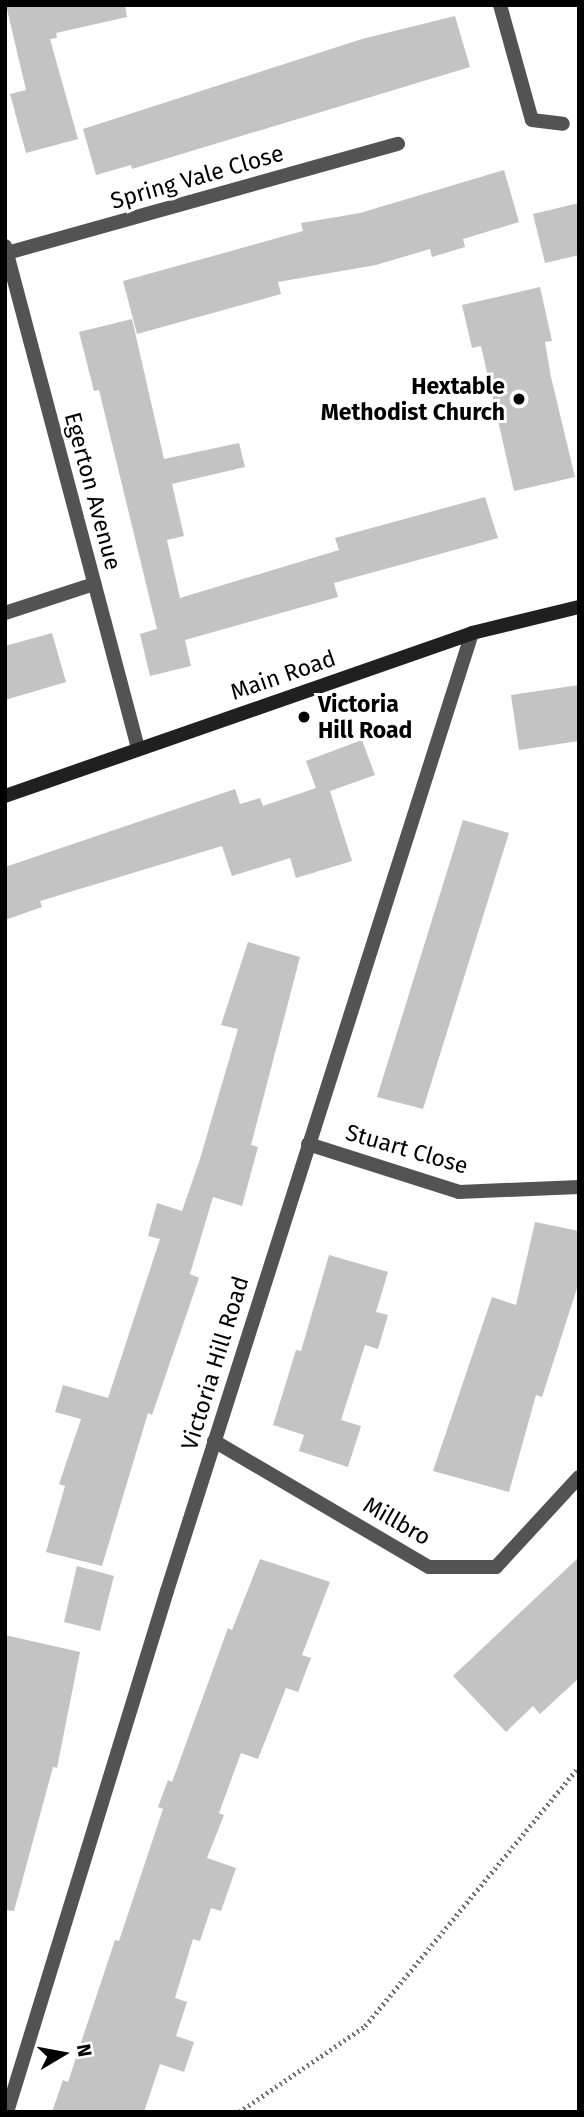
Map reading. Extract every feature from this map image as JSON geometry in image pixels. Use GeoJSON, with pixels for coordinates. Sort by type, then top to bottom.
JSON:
{"type":"FeatureCollection","features":[{"type":"Feature","properties":{"kind":"main road","name":"Main Road"},"geometry":{"type":"LineString","coordinates":[[5,796],[472,633],[579,607]]}},
{"type":"Feature","properties":{"kind":"street"},"geometry":{"type":"LineString","coordinates":[[500,5],[532,120],[563,124]]}},
{"type":"Feature","properties":{"kind":"street","name":"Spring Vale Close"},"geometry":{"type":"LineString","coordinates":[[6,249],[398,144]]}},
{"type":"Feature","properties":{"kind":"street","name":"Egerton Avenue"},"geometry":{"type":"LineString","coordinates":[[6,249],[138,748]]}},
{"type":"Feature","properties":{"kind":"street"},"geometry":{"type":"LineString","coordinates":[[5,613],[94,584]]}},
{"type":"Feature","properties":{"kind":"street","name":"Victoria Hill Road"},"geometry":{"type":"LineString","coordinates":[[8,2109],[214,1441],[472,633]]}},
{"type":"Feature","properties":{"kind":"street","name":"Stuart Close"},"geometry":{"type":"LineString","coordinates":[[308,1144],[459,1192],[579,1187]]}},
{"type":"Feature","properties":{"kind":"street","name":"Millbro"},"geometry":{"type":"LineString","coordinates":[[214,1441],[429,1567],[496,1567],[579,1477]]}},
{"type":"Feature","properties":{"kind":"path"},"geometry":{"type":"LineString","coordinates":[[239,2112],[365,2026],[579,1766]]}},
{"type":"Feature","properties":{"kind":"building"},"geometry":{"type":"Polygon","coordinates":[[[6,5],[125,5],[127,17],[56,33],[57,38],[50,39],[78,139],[26,153],[10,94],[26,90],[6,5]]]}},
{"type":"Feature","properties":{"kind":"building"},"geometry":{"type":"Polygon","coordinates":[[[455,16],[470,67],[132,169],[131,165],[96,175],[83,129],[362,39],[455,16]]]}},
{"type":"Feature","properties":{"kind":"building"},"geometry":{"type":"Polygon","coordinates":[[[504,170],[519,222],[463,239],[465,247],[432,257],[430,249],[376,265],[278,282],[281,294],[137,334],[123,281],[303,231],[301,223],[360,213],[504,170]]]}},
{"type":"Feature","properties":{"kind":"building"},"geometry":{"type":"Polygon","coordinates":[[[579,203],[579,255],[545,263],[533,214],[579,203]]]}},
{"type":"Feature","properties":{"kind":"building","name":"Hextable Methodist Church"},"geometry":{"type":"Polygon","coordinates":[[[540,287],[552,341],[545,342],[551,377],[575,477],[514,491],[481,346],[472,348],[462,305],[540,287]]]}},
{"type":"Feature","properties":{"kind":"building"},"geometry":{"type":"Polygon","coordinates":[[[132,319],[164,459],[239,443],[245,467],[172,484],[184,536],[167,540],[180,598],[339,550],[335,538],[485,497],[498,538],[334,583],[338,597],[185,640],[191,666],[150,676],[140,634],[157,629],[99,390],[94,391],[79,332],[132,319]]]}},
{"type":"Feature","properties":{"kind":"building"},"geometry":{"type":"Polygon","coordinates":[[[52,633],[66,682],[5,700],[5,646],[52,633]]]}},
{"type":"Feature","properties":{"kind":"building"},"geometry":{"type":"Polygon","coordinates":[[[579,685],[579,741],[519,750],[511,695],[579,685]]]}},
{"type":"Feature","properties":{"kind":"building"},"geometry":{"type":"Polygon","coordinates":[[[362,740],[375,775],[330,791],[352,861],[296,878],[290,858],[232,876],[222,846],[40,901],[42,907],[5,920],[5,867],[235,789],[240,804],[260,798],[263,806],[316,788],[306,761],[362,740]]]}},
{"type":"Feature","properties":{"kind":"building"},"geometry":{"type":"Polygon","coordinates":[[[463,820],[509,833],[423,1109],[377,1097],[463,820]]]}},
{"type":"Feature","properties":{"kind":"building"},"geometry":{"type":"Polygon","coordinates":[[[248,942],[300,957],[251,1145],[258,1147],[242,1206],[213,1197],[190,1274],[199,1278],[152,1415],[148,1413],[102,1566],[46,1552],[65,1486],[59,1484],[81,1419],[55,1412],[63,1385],[108,1398],[160,1239],[148,1236],[157,1203],[182,1211],[200,1159],[238,1029],[221,1025],[248,942]]]}},
{"type":"Feature","properties":{"kind":"building"},"geometry":{"type":"Polygon","coordinates":[[[535,1222],[579,1231],[579,1282],[542,1397],[536,1395],[509,1492],[433,1471],[492,1297],[516,1305],[535,1222]]]}},
{"type":"Feature","properties":{"kind":"building"},"geometry":{"type":"Polygon","coordinates":[[[329,1255],[388,1272],[376,1312],[388,1315],[378,1349],[365,1345],[341,1420],[361,1426],[348,1467],[299,1451],[304,1435],[273,1425],[296,1350],[301,1351],[329,1255]]]}},
{"type":"Feature","properties":{"kind":"building"},"geometry":{"type":"Polygon","coordinates":[[[579,1557],[579,1678],[540,1714],[533,1706],[506,1732],[453,1676],[579,1557]]]}},
{"type":"Feature","properties":{"kind":"building"},"geometry":{"type":"Polygon","coordinates":[[[260,1559],[330,1582],[302,1655],[311,1658],[298,1692],[286,1688],[258,1759],[241,1753],[219,1813],[224,1815],[207,1858],[236,1868],[221,1911],[211,1908],[200,1941],[193,1939],[175,1998],[187,2002],[176,2036],[194,2042],[184,2072],[160,2064],[144,2112],[52,2112],[63,2080],[68,2082],[115,1940],[119,1941],[163,1809],[158,1807],[168,1780],[172,1782],[228,1628],[232,1630],[260,1559]]]}},
{"type":"Feature","properties":{"kind":"building"},"geometry":{"type":"Polygon","coordinates":[[[77,1566],[114,1576],[100,1631],[64,1622],[77,1566]]]}},
{"type":"Feature","properties":{"kind":"building"},"geometry":{"type":"Polygon","coordinates":[[[5,1635],[80,1652],[57,1768],[53,1767],[14,1911],[5,1910],[5,1635]]]}},
{"type":"Feature","properties":{"kind":"place","name":"Hextable Methodist Church"},"geometry":{"type":"Point","coordinates":[519,399]}},
{"type":"Feature","properties":{"kind":"place","name":"Victoria Hill Road"},"geometry":{"type":"Point","coordinates":[304,717]}}]}
